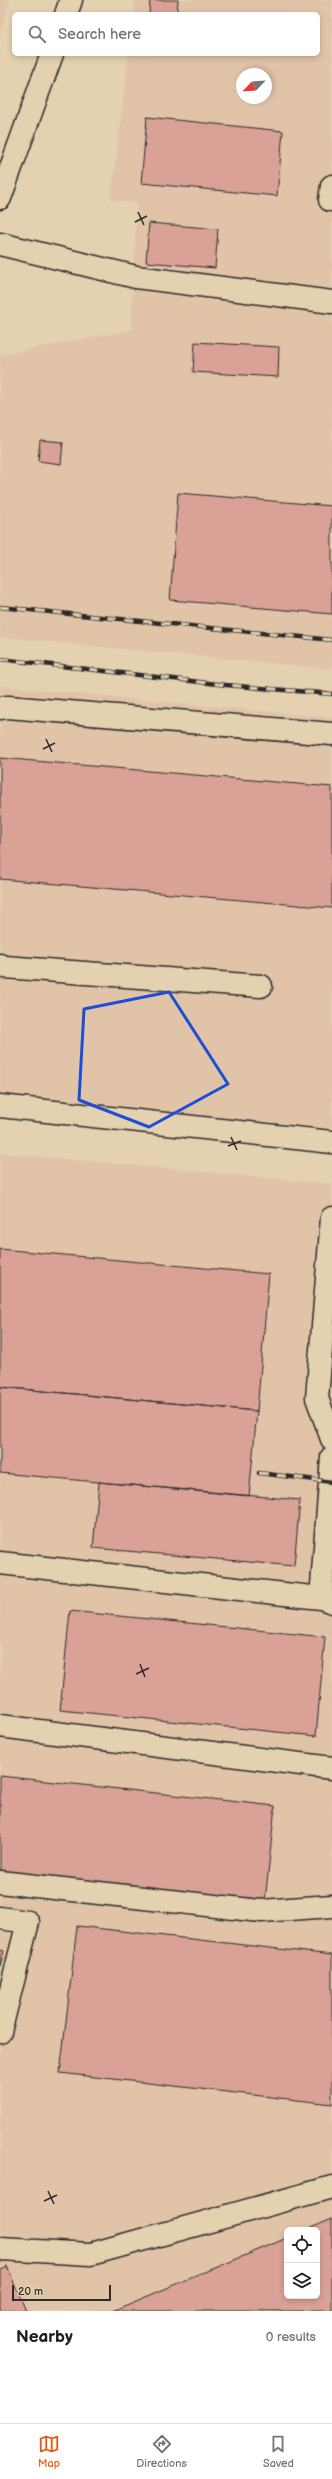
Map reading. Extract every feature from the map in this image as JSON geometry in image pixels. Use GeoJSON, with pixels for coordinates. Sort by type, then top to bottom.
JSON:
{"type":"FeatureCollection","features":[{"type":"Feature","properties":{"kind":"lane"},"geometry":{"type":"LineString","coordinates":[[67,12],[71,0]]}},
{"type":"Feature","properties":{"kind":"lane"},"geometry":{"type":"LineString","coordinates":[[0,198],[51,56]]}},
{"type":"Feature","properties":{"kind":"lane"},"geometry":{"type":"LineString","coordinates":[[0,244],[136,277],[332,302]]}},
{"type":"Feature","properties":{"kind":"lane"},"geometry":{"type":"LineString","coordinates":[[0,708],[16,708],[332,734]]}},
{"type":"Feature","properties":{"kind":"lane"},"geometry":{"type":"LineString","coordinates":[[0,965],[5,968],[261,986]]}},
{"type":"Feature","properties":{"kind":"lane"},"geometry":{"type":"LineString","coordinates":[[0,1106],[332,1142]]}},
{"type":"Feature","properties":{"kind":"lane"},"geometry":{"type":"LineString","coordinates":[[332,1218],[317,1398],[332,1439]]}},
{"type":"Feature","properties":{"kind":"lane"},"geometry":{"type":"LineString","coordinates":[[0,1563],[326,1600],[332,1457]]}},
{"type":"Feature","properties":{"kind":"lane"},"geometry":{"type":"LineString","coordinates":[[0,1726],[13,1729],[332,1768]]}},
{"type":"Feature","properties":{"kind":"lane"},"geometry":{"type":"LineString","coordinates":[[0,1882],[261,1911],[332,1906]]}},
{"type":"Feature","properties":{"kind":"lane"},"geometry":{"type":"LineString","coordinates":[[0,1918],[28,1922],[0,2032]]}},
{"type":"Feature","properties":{"kind":"lane"},"geometry":{"type":"LineString","coordinates":[[0,2249],[91,2254],[332,2187]]}},
{"type":"Feature","properties":{"kind":"highlighted area"},"geometry":{"type":"Polygon","coordinates":[[[169,992],[228,1084],[149,1127],[79,1100],[84,1009],[169,992]]]}},
{"type":"Feature","properties":{"kind":"shaded area"},"geometry":{"type":"Polygon","coordinates":[[[0,0],[10,0],[0,33],[0,0]]]}},
{"type":"Feature","properties":{"kind":"shaded area"},"geometry":{"type":"Polygon","coordinates":[[[135,0],[332,0],[332,669],[0,637],[0,355],[131,330],[137,203],[111,200],[129,56],[320,56],[320,12],[134,12],[135,0]]]}},
{"type":"Feature","properties":{"kind":"shaded area"},"geometry":{"type":"Polygon","coordinates":[[[0,686],[332,718],[332,1128],[0,1096],[0,686]]]}},
{"type":"Feature","properties":{"kind":"shaded area"},"geometry":{"type":"Polygon","coordinates":[[[0,1153],[332,1184],[332,2311],[0,2311],[0,1153]]]}},
{"type":"Feature","properties":{"kind":"building"},"geometry":{"type":"Polygon","coordinates":[[[150,0],[178,0],[177,12],[149,12],[150,0]]]}},
{"type":"Feature","properties":{"kind":"building"},"geometry":{"type":"Polygon","coordinates":[[[147,117],[283,131],[277,196],[141,183],[147,117]]]}},
{"type":"Feature","properties":{"kind":"building"},"geometry":{"type":"Polygon","coordinates":[[[149,223],[218,229],[215,268],[146,262],[149,223]]]}},
{"type":"Feature","properties":{"kind":"building"},"geometry":{"type":"Polygon","coordinates":[[[195,342],[279,347],[278,377],[193,372],[195,342]]]}},
{"type":"Feature","properties":{"kind":"building"},"geometry":{"type":"Polygon","coordinates":[[[40,440],[63,442],[61,464],[38,461],[40,440]]]}},
{"type":"Feature","properties":{"kind":"building"},"geometry":{"type":"Polygon","coordinates":[[[178,493],[332,506],[332,614],[170,600],[178,493]]]}},
{"type":"Feature","properties":{"kind":"building"},"geometry":{"type":"Polygon","coordinates":[[[0,758],[332,787],[332,908],[0,879],[0,758]]]}},
{"type":"Feature","properties":{"kind":"building"},"geometry":{"type":"Polygon","coordinates":[[[0,1249],[269,1274],[257,1411],[0,1387],[0,1249]]]}},
{"type":"Feature","properties":{"kind":"building"},"geometry":{"type":"Polygon","coordinates":[[[0,1387],[257,1411],[249,1496],[0,1473],[0,1387]]]}},
{"type":"Feature","properties":{"kind":"building"},"geometry":{"type":"Polygon","coordinates":[[[99,1482],[300,1500],[294,1566],[93,1548],[99,1482]]]}},
{"type":"Feature","properties":{"kind":"building"},"geometry":{"type":"Polygon","coordinates":[[[70,1611],[325,1637],[316,1736],[60,1710],[70,1611]]]}},
{"type":"Feature","properties":{"kind":"building"},"geometry":{"type":"Polygon","coordinates":[[[0,1776],[275,1806],[265,1902],[0,1873],[0,1776]]]}},
{"type":"Feature","properties":{"kind":"building"},"geometry":{"type":"Polygon","coordinates":[[[77,1926],[332,1955],[332,2104],[60,2073],[77,1926]]]}},
{"type":"Feature","properties":{"kind":"building"},"geometry":{"type":"Polygon","coordinates":[[[0,1950],[4,1951],[0,1966],[0,1950]]]}},
{"type":"Feature","properties":{"kind":"building"},"geometry":{"type":"Polygon","coordinates":[[[332,2219],[332,2311],[112,2311],[284,2239],[284,2299],[320,2299],[320,2227],[313,2227],[332,2219]]]}},
{"type":"Feature","properties":{"kind":"building"},"geometry":{"type":"Polygon","coordinates":[[[7,2266],[26,2311],[0,2311],[0,2269],[7,2266]]]}},
{"type":"Feature","properties":{"kind":"railway"},"geometry":{"type":"LineString","coordinates":[[0,607],[332,640]]}},
{"type":"Feature","properties":{"kind":"railway"},"geometry":{"type":"LineString","coordinates":[[0,659],[226,685],[332,694]]}},
{"type":"Feature","properties":{"kind":"railway"},"geometry":{"type":"LineString","coordinates":[[259,1473],[332,1482]]}}]}
